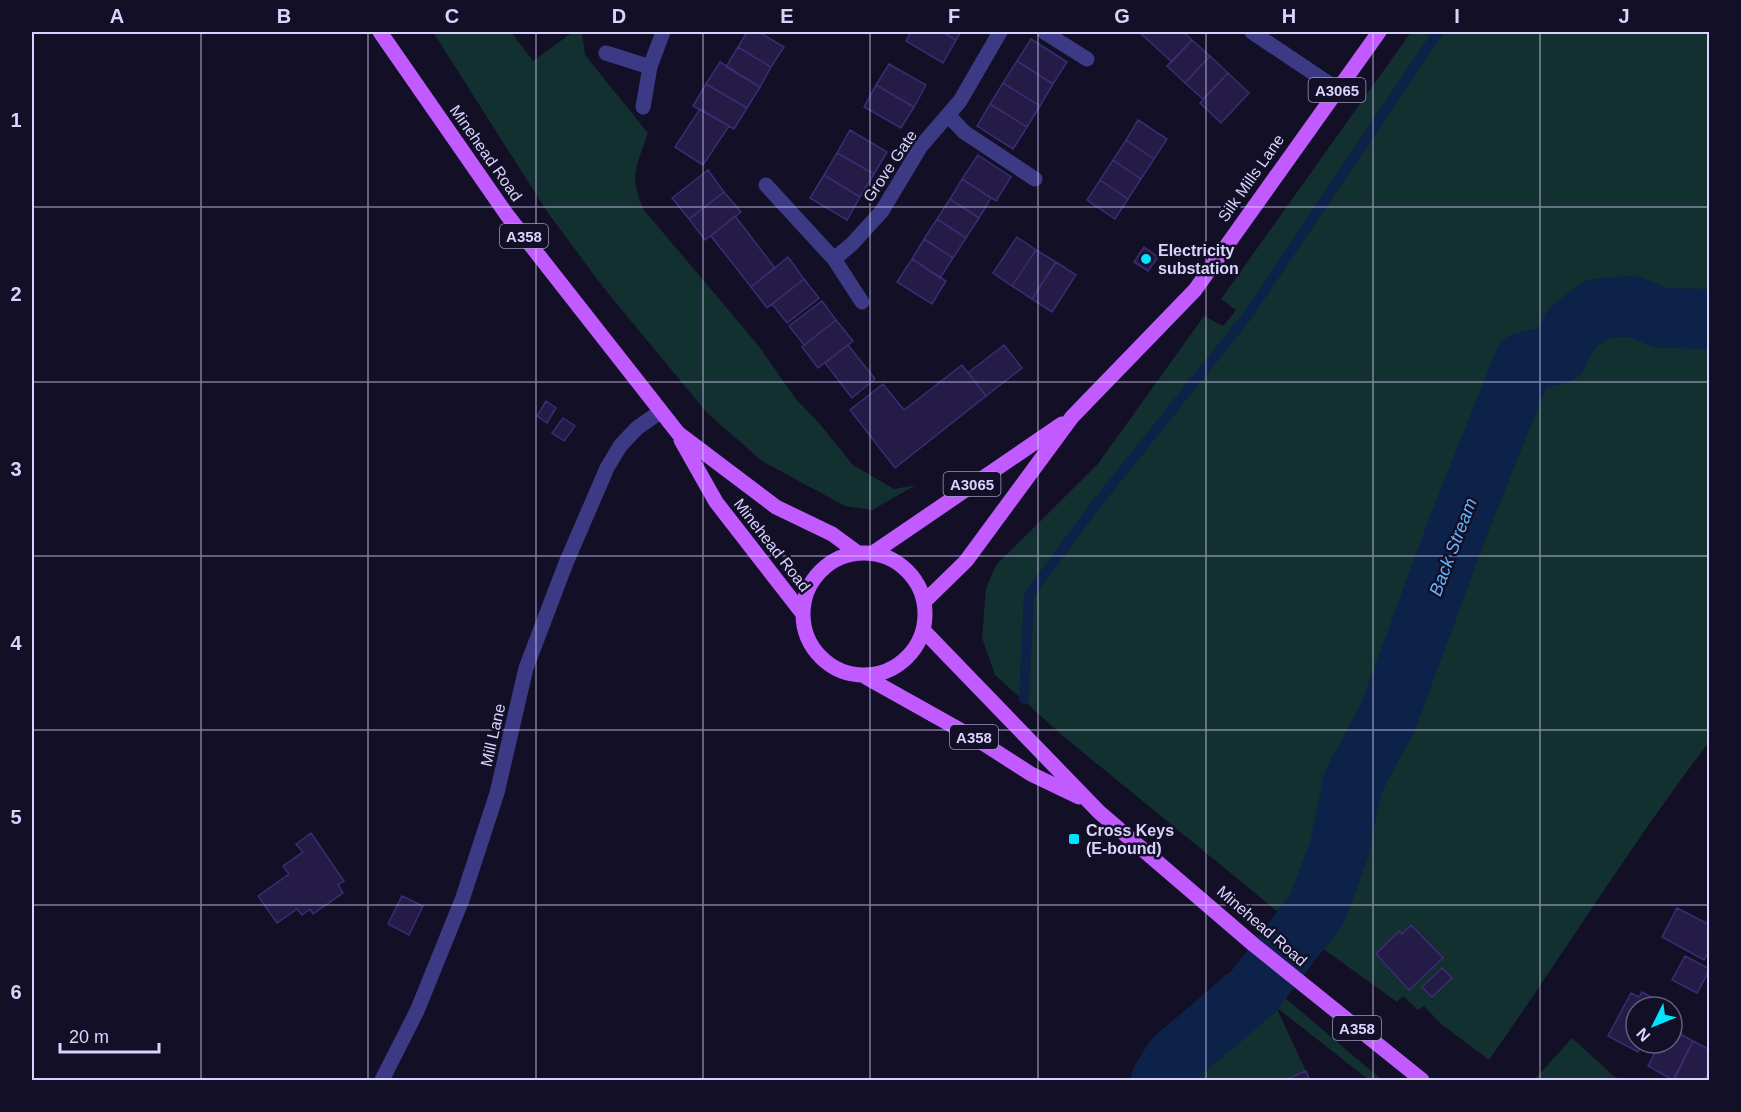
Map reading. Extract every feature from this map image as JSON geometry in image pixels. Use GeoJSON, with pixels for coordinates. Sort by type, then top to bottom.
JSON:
{"type":"FeatureCollection","features":[{"type":"Feature","properties":{"kind":"main road","name":"Minehead Road"},"geometry":{"type":"LineString","coordinates":[[380,32],[507,215],[678,433],[716,502],[803,614]]}},
{"type":"Feature","properties":{"kind":"main road","name":"Silk Mills Lane"},"geometry":{"type":"LineString","coordinates":[[924,602],[966,561],[1072,417],[1195,290],[1379,32]]}},
{"type":"Feature","properties":{"kind":"main road","name":"Silk Mills Lane"},"geometry":{"type":"LineString","coordinates":[[866,553],[1072,417]]}},
{"type":"Feature","properties":{"kind":"main road","name":"Minehead Road"},"geometry":{"type":"LineString","coordinates":[[678,433],[776,507],[866,553]]}},
{"type":"Feature","properties":{"kind":"main road","name":"A358"},"geometry":{"type":"LineString","coordinates":[[866,553],[891,558],[907,569],[918,584],[924,602],[923,630],[915,649],[900,663],[882,672],[862,675],[846,672],[820,656],[811,644],[803,614],[806,592],[818,573],[836,559],[866,553]]}},
{"type":"Feature","properties":{"kind":"main road","name":"Minehead Road"},"geometry":{"type":"LineString","coordinates":[[923,630],[1085,800],[1254,945],[1419,1079]]}},
{"type":"Feature","properties":{"kind":"main road","name":"Minehead Road"},"geometry":{"type":"LineString","coordinates":[[862,675],[978,740],[1031,774],[1085,800]]}},
{"type":"Feature","properties":{"kind":"street"},"geometry":{"type":"LineString","coordinates":[[643,107],[650,67],[663,32]]}},
{"type":"Feature","properties":{"kind":"street","name":"Grove Gate"},"geometry":{"type":"LineString","coordinates":[[834,259],[852,244],[882,212],[921,146],[960,101],[1000,32]]}},
{"type":"Feature","properties":{"kind":"street"},"geometry":{"type":"LineString","coordinates":[[1044,32],[1087,59]]}},
{"type":"Feature","properties":{"kind":"street"},"geometry":{"type":"LineString","coordinates":[[1252,32],[1337,89]]}},
{"type":"Feature","properties":{"kind":"street"},"geometry":{"type":"LineString","coordinates":[[606,52],[650,67]]}},
{"type":"Feature","properties":{"kind":"street"},"geometry":{"type":"LineString","coordinates":[[949,116],[964,132],[1035,179]]}},
{"type":"Feature","properties":{"kind":"street"},"geometry":{"type":"LineString","coordinates":[[766,185],[834,259],[862,302]]}},
{"type":"Feature","properties":{"kind":"street","name":"Mill Lane"},"geometry":{"type":"LineString","coordinates":[[382,1080],[417,1011],[462,900],[497,793],[526,668],[558,583],[607,468],[620,446],[637,428],[660,412]]}},
{"type":"Feature","properties":{"kind":"green space"},"geometry":{"type":"Polygon","coordinates":[[[433,32],[511,32],[533,61],[573,32],[582,32],[585,55],[648,133],[635,179],[644,210],[758,345],[796,399],[853,465],[894,489],[916,485],[872,510],[845,506],[762,461],[707,413],[603,287],[548,213],[433,32]]]}},
{"type":"Feature","properties":{"kind":"green space"},"geometry":{"type":"Polygon","coordinates":[[[1411,32],[1709,32],[1709,742],[1652,820],[1489,1060],[1441,1024],[1424,1006],[1418,1010],[1403,996],[1397,1002],[1322,948],[1063,736],[995,675],[982,638],[986,588],[996,565],[1097,465],[1204,316],[1223,326],[1236,310],[1221,299],[1411,32]],[[1411,925],[1402,934],[1399,932],[1376,955],[1409,990],[1442,958],[1411,925]],[[1442,968],[1422,986],[1432,996],[1452,977],[1442,968]]]}},
{"type":"Feature","properties":{"kind":"green space"},"geometry":{"type":"Polygon","coordinates":[[[1226,975],[1274,1005],[1283,996],[1382,1080],[1369,1080],[1276,1007],[1306,1071],[1284,1080],[1150,1080],[1197,1001],[1226,975]]]}},
{"type":"Feature","properties":{"kind":"green space"},"geometry":{"type":"Polygon","coordinates":[[[1572,1038],[1614,1076],[1623,1080],[1534,1080],[1572,1038]]]}},
{"type":"Feature","properties":{"kind":"building"},"geometry":{"type":"Polygon","coordinates":[[[747,32],[759,32],[784,47],[771,67],[738,47],[747,32]]]}},
{"type":"Feature","properties":{"kind":"building"},"geometry":{"type":"Polygon","coordinates":[[[911,32],[942,32],[956,40],[943,63],[906,41],[911,32]]]}},
{"type":"Feature","properties":{"kind":"building"},"geometry":{"type":"Polygon","coordinates":[[[942,32],[961,32],[956,40],[942,32]]]}},
{"type":"Feature","properties":{"kind":"building"},"geometry":{"type":"Polygon","coordinates":[[[1139,32],[1183,32],[1192,40],[1172,62],[1139,32]]]}},
{"type":"Feature","properties":{"kind":"building"},"geometry":{"type":"Polygon","coordinates":[[[1031,39],[1067,62],[1053,84],[1017,61],[1031,39]]]}},
{"type":"Feature","properties":{"kind":"building"},"geometry":{"type":"Polygon","coordinates":[[[1192,40],[1210,56],[1185,83],[1167,66],[1192,40]]]}},
{"type":"Feature","properties":{"kind":"building"},"geometry":{"type":"Polygon","coordinates":[[[738,47],[771,67],[760,87],[726,67],[738,47]]]}},
{"type":"Feature","properties":{"kind":"building"},"geometry":{"type":"Polygon","coordinates":[[[1210,56],[1228,73],[1203,99],[1185,83],[1210,56]]]}},
{"type":"Feature","properties":{"kind":"building"},"geometry":{"type":"Polygon","coordinates":[[[1017,61],[1053,84],[1040,106],[1003,83],[1017,61]]]}},
{"type":"Feature","properties":{"kind":"building"},"geometry":{"type":"Polygon","coordinates":[[[720,62],[760,87],[747,108],[706,84],[720,62]]]}},
{"type":"Feature","properties":{"kind":"building"},"geometry":{"type":"Polygon","coordinates":[[[889,64],[926,85],[914,107],[876,85],[889,64]]]}},
{"type":"Feature","properties":{"kind":"building"},"geometry":{"type":"Polygon","coordinates":[[[1228,73],[1249,93],[1221,123],[1200,103],[1228,73]]]}},
{"type":"Feature","properties":{"kind":"building"},"geometry":{"type":"Polygon","coordinates":[[[1003,83],[1040,106],[1027,127],[990,104],[1003,83]]]}},
{"type":"Feature","properties":{"kind":"building"},"geometry":{"type":"Polygon","coordinates":[[[706,84],[747,108],[734,129],[693,106],[706,84]]]}},
{"type":"Feature","properties":{"kind":"building"},"geometry":{"type":"Polygon","coordinates":[[[876,85],[914,107],[901,128],[864,107],[876,85]]]}},
{"type":"Feature","properties":{"kind":"building"},"geometry":{"type":"Polygon","coordinates":[[[990,104],[1027,127],[1013,149],[977,126],[990,104]]]}},
{"type":"Feature","properties":{"kind":"building"},"geometry":{"type":"Polygon","coordinates":[[[700,109],[729,126],[703,165],[675,147],[700,109]]]}},
{"type":"Feature","properties":{"kind":"building"},"geometry":{"type":"Polygon","coordinates":[[[1138,120],[1167,139],[1154,159],[1126,140],[1138,120]]]}},
{"type":"Feature","properties":{"kind":"building"},"geometry":{"type":"Polygon","coordinates":[[[850,130],[887,152],[874,174],[837,153],[850,130]]]}},
{"type":"Feature","properties":{"kind":"building"},"geometry":{"type":"Polygon","coordinates":[[[1126,140],[1154,159],[1141,179],[1113,160],[1126,140]]]}},
{"type":"Feature","properties":{"kind":"building"},"geometry":{"type":"Polygon","coordinates":[[[837,153],[874,174],[860,197],[824,175],[837,153]]]}},
{"type":"Feature","properties":{"kind":"building"},"geometry":{"type":"Polygon","coordinates":[[[978,155],[1011,177],[996,201],[962,179],[978,155]]]}},
{"type":"Feature","properties":{"kind":"building"},"geometry":{"type":"Polygon","coordinates":[[[1113,160],[1141,179],[1128,199],[1100,180],[1113,160]]]}},
{"type":"Feature","properties":{"kind":"building"},"geometry":{"type":"Polygon","coordinates":[[[708,170],[724,192],[689,219],[672,198],[708,170]]]}},
{"type":"Feature","properties":{"kind":"building"},"geometry":{"type":"Polygon","coordinates":[[[824,175],[860,197],[847,220],[810,198],[824,175]]]}},
{"type":"Feature","properties":{"kind":"building"},"geometry":{"type":"Polygon","coordinates":[[[962,179],[991,198],[979,218],[950,199],[962,179]]]}},
{"type":"Feature","properties":{"kind":"building"},"geometry":{"type":"Polygon","coordinates":[[[1100,180],[1128,199],[1115,219],[1087,200],[1100,180]]]}},
{"type":"Feature","properties":{"kind":"building"},"geometry":{"type":"Polygon","coordinates":[[[724,192],[741,212],[705,240],[689,219],[724,192]]]}},
{"type":"Feature","properties":{"kind":"building"},"geometry":{"type":"Polygon","coordinates":[[[950,199],[979,218],[966,238],[937,219],[950,199]]]}},
{"type":"Feature","properties":{"kind":"building"},"geometry":{"type":"Polygon","coordinates":[[[735,216],[775,268],[751,287],[711,236],[735,216]]]}},
{"type":"Feature","properties":{"kind":"building"},"geometry":{"type":"Polygon","coordinates":[[[937,219],[966,238],[953,258],[924,239],[937,219]]]}},
{"type":"Feature","properties":{"kind":"building"},"geometry":{"type":"Polygon","coordinates":[[[1017,237],[1036,250],[1012,286],[993,273],[1017,237]]]}},
{"type":"Feature","properties":{"kind":"building"},"geometry":{"type":"Polygon","coordinates":[[[924,239],[953,258],[940,278],[912,259],[924,239]]]}},
{"type":"Feature","properties":{"kind":"building","name":"Electricity substation"},"geometry":{"type":"Polygon","coordinates":[[[1144,247],[1158,257],[1148,271],[1134,262],[1144,247]]]}},
{"type":"Feature","properties":{"kind":"building"},"geometry":{"type":"Polygon","coordinates":[[[1036,250],[1056,262],[1032,299],[1012,286],[1036,250]]]}},
{"type":"Feature","properties":{"kind":"building"},"geometry":{"type":"Polygon","coordinates":[[[788,257],[804,279],[767,308],[751,287],[788,257]]]}},
{"type":"Feature","properties":{"kind":"building"},"geometry":{"type":"Polygon","coordinates":[[[912,259],[946,281],[932,304],[897,282],[912,259]]]}},
{"type":"Feature","properties":{"kind":"building"},"geometry":{"type":"Polygon","coordinates":[[[1056,262],[1076,275],[1052,312],[1032,299],[1056,262]]]}},
{"type":"Feature","properties":{"kind":"building"},"geometry":{"type":"Polygon","coordinates":[[[804,279],[819,298],[787,323],[772,304],[804,279]]]}},
{"type":"Feature","properties":{"kind":"building"},"geometry":{"type":"Polygon","coordinates":[[[822,301],[836,320],[804,345],[789,326],[822,301]]]}},
{"type":"Feature","properties":{"kind":"building"},"geometry":{"type":"Polygon","coordinates":[[[836,320],[853,341],[818,368],[802,347],[836,320]]]}},
{"type":"Feature","properties":{"kind":"building"},"geometry":{"type":"Polygon","coordinates":[[[848,345],[875,379],[852,398],[825,363],[848,345]]]}},
{"type":"Feature","properties":{"kind":"building"},"geometry":{"type":"Polygon","coordinates":[[[1004,345],[1022,368],[986,396],[968,373],[1004,345]]]}},
{"type":"Feature","properties":{"kind":"building"},"geometry":{"type":"Polygon","coordinates":[[[962,365],[986,396],[895,468],[850,410],[883,384],[904,410],[962,365]]]}},
{"type":"Feature","properties":{"kind":"building"},"geometry":{"type":"Polygon","coordinates":[[[546,401],[556,408],[547,423],[537,416],[546,401]]]}},
{"type":"Feature","properties":{"kind":"building"},"geometry":{"type":"Polygon","coordinates":[[[563,418],[575,426],[564,441],[552,433],[563,418]]]}},
{"type":"Feature","properties":{"kind":"building"},"geometry":{"type":"Polygon","coordinates":[[[311,833],[344,881],[338,885],[343,893],[313,914],[310,909],[302,915],[297,909],[277,923],[258,896],[289,874],[283,866],[303,852],[296,844],[311,833]]]}},
{"type":"Feature","properties":{"kind":"building"},"geometry":{"type":"Polygon","coordinates":[[[402,896],[423,906],[409,935],[388,924],[402,896]]]}},
{"type":"Feature","properties":{"kind":"building"},"geometry":{"type":"Polygon","coordinates":[[[1677,908],[1710,925],[1710,949],[1704,960],[1662,937],[1677,908]]]}},
{"type":"Feature","properties":{"kind":"building"},"geometry":{"type":"Polygon","coordinates":[[[1411,925],[1443,958],[1409,990],[1376,954],[1399,931],[1402,934],[1411,925]]]}},
{"type":"Feature","properties":{"kind":"building"},"geometry":{"type":"Polygon","coordinates":[[[1685,956],[1710,969],[1697,993],[1672,980],[1685,956]]]}},
{"type":"Feature","properties":{"kind":"building"},"geometry":{"type":"Polygon","coordinates":[[[1442,968],[1452,978],[1432,997],[1422,987],[1442,968]]]}},
{"type":"Feature","properties":{"kind":"building"},"geometry":{"type":"Polygon","coordinates":[[[1624,1006],[1624,1045],[1608,1036],[1624,1006]]]}},
{"type":"Feature","properties":{"kind":"building"},"geometry":{"type":"Polygon","coordinates":[[[1684,1036],[1693,1041],[1673,1080],[1648,1066],[1654,1055],[1684,1055],[1684,1036]]]}},
{"type":"Feature","properties":{"kind":"building"},"geometry":{"type":"Polygon","coordinates":[[[1693,1041],[1710,1050],[1710,1070],[1704,1080],[1674,1080],[1693,1041]]]}},
{"type":"Feature","properties":{"kind":"building"},"geometry":{"type":"Polygon","coordinates":[[[1306,1071],[1310,1080],[1284,1080],[1306,1071]]]}},
{"type":"Feature","properties":{"kind":"waterway"},"geometry":{"type":"LineString","coordinates":[[1024,699],[1029,595],[1094,507],[1247,316],[1438,32]]}},
{"type":"Feature","properties":{"kind":"waterway","name":"Back Stream"},"geometry":{"type":"LineString","coordinates":[[1161,1080],[1174,1059],[1253,992],[1317,909],[1339,850],[1353,782],[1388,717],[1459,524],[1524,362],[1558,354],[1572,328],[1597,309],[1631,306],[1662,318],[1710,319]]}},
{"type":"Feature","properties":{"kind":"place","name":"Electricity substation"},"geometry":{"type":"Point","coordinates":[1146,259]}},
{"type":"Feature","properties":{"kind":"place","name":"Cross Keys (E-bound)"},"geometry":{"type":"Point","coordinates":[1074,839]}}]}
